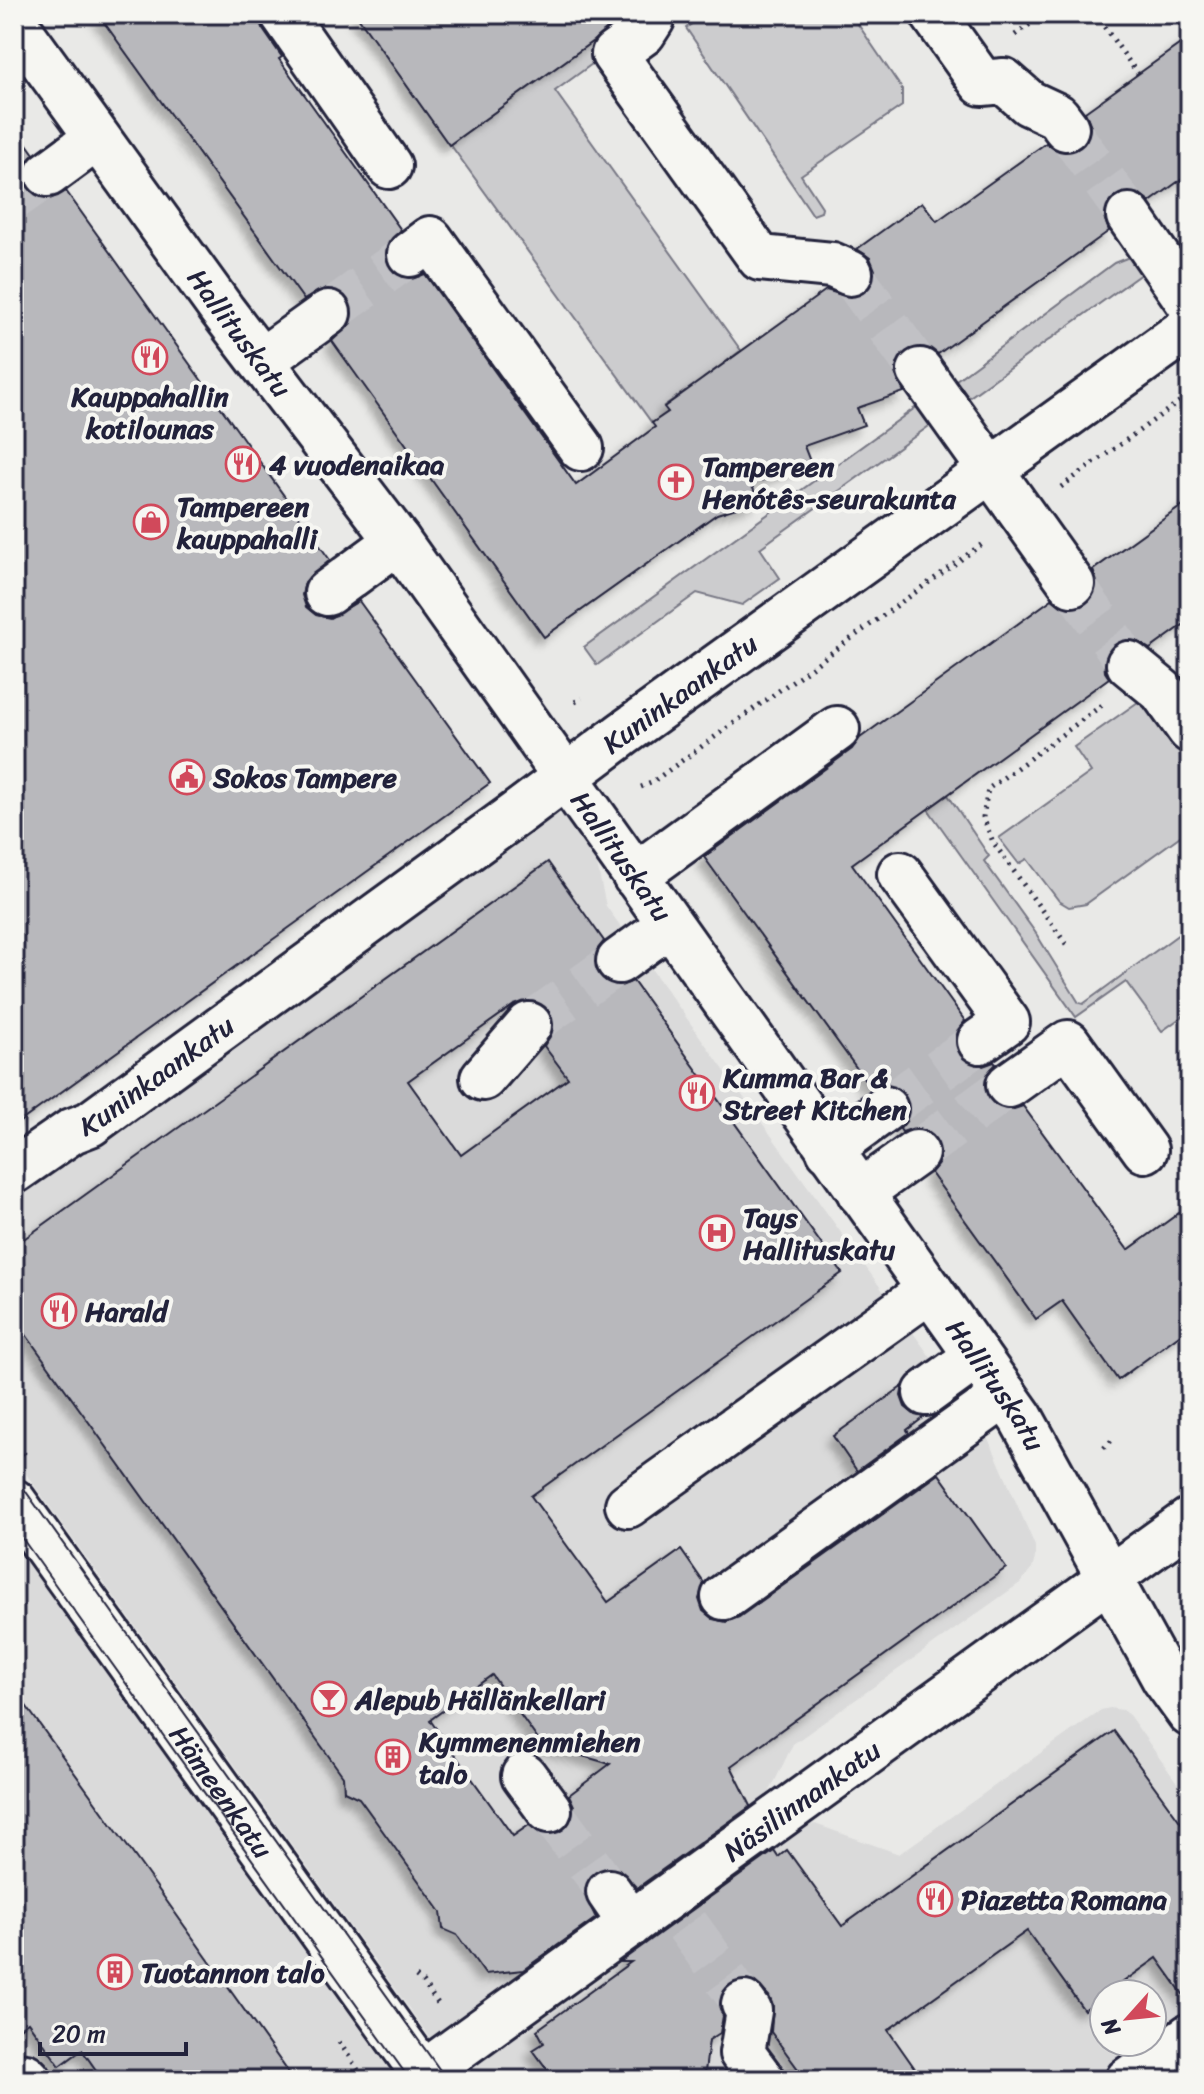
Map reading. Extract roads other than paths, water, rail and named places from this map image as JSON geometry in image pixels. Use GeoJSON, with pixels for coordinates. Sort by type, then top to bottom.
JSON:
{"type":"FeatureCollection","features":[{"type":"Feature","properties":{"kind":"street"},"geometry":{"type":"LineString","coordinates":[[283,14],[389,166]]}},
{"type":"Feature","properties":{"kind":"street"},"geometry":{"type":"LineString","coordinates":[[651,14],[652,19],[643,33],[614,54],[760,258],[832,265],[850,273]]}},
{"type":"Feature","properties":{"kind":"street"},"geometry":{"type":"LineString","coordinates":[[933,14],[982,83],[1004,81],[1029,103],[1057,116],[1066,128]]}},
{"type":"Feature","properties":{"kind":"street","name":"Hallituskatu"},"geometry":{"type":"LineString","coordinates":[[14,22],[261,361],[398,541],[1021,1418],[1164,1678],[1190,1714]]}},
{"type":"Feature","properties":{"kind":"street"},"geometry":{"type":"LineString","coordinates":[[48,174],[97,138]]}},
{"type":"Feature","properties":{"kind":"street"},"geometry":{"type":"LineString","coordinates":[[1129,216],[1190,304]]}},
{"type":"Feature","properties":{"kind":"street"},"geometry":{"type":"LineString","coordinates":[[410,254],[430,239],[581,448]]}},
{"type":"Feature","properties":{"kind":"street"},"geometry":{"type":"LineString","coordinates":[[261,361],[328,313]]}},
{"type":"Feature","properties":{"kind":"street","name":"Kuninkaankatu"},"geometry":{"type":"LineString","coordinates":[[14,1171],[72,1131],[102,1115],[1190,327]]}},
{"type":"Feature","properties":{"kind":"street"},"geometry":{"type":"LineString","coordinates":[[920,371],[1072,584]]}},
{"type":"Feature","properties":{"kind":"street"},"geometry":{"type":"LineString","coordinates":[[327,593],[398,541]]}},
{"type":"Feature","properties":{"kind":"street"},"geometry":{"type":"LineString","coordinates":[[1136,669],[1162,691],[1190,730]]}},
{"type":"Feature","properties":{"kind":"street"},"geometry":{"type":"LineString","coordinates":[[635,876],[837,729]]}},
{"type":"Feature","properties":{"kind":"street"},"geometry":{"type":"LineString","coordinates":[[900,874],[1007,1022],[980,1041]]}},
{"type":"Feature","properties":{"kind":"street"},"geometry":{"type":"LineString","coordinates":[[619,961],[669,925]]}},
{"type":"Feature","properties":{"kind":"street"},"geometry":{"type":"LineString","coordinates":[[483,1078],[529,1025]]}},
{"type":"Feature","properties":{"kind":"street"},"geometry":{"type":"LineString","coordinates":[[1009,1085],[1068,1043],[1145,1150]]}},
{"type":"Feature","properties":{"kind":"street"},"geometry":{"type":"LineString","coordinates":[[829,1150],[885,1109]]}},
{"type":"Feature","properties":{"kind":"street"},"geometry":{"type":"LineString","coordinates":[[860,1193],[916,1153]]}},
{"type":"Feature","properties":{"kind":"street"},"geometry":{"type":"LineString","coordinates":[[628,1505],[930,1290]]}},
{"type":"Feature","properties":{"kind":"street"},"geometry":{"type":"LineString","coordinates":[[926,1393],[977,1356]]}},
{"type":"Feature","properties":{"kind":"street"},"geometry":{"type":"LineString","coordinates":[[724,1597],[1005,1395]]}},
{"type":"Feature","properties":{"kind":"street","name":"Hämeenkatu"},"geometry":{"type":"LineString","coordinates":[[14,1502],[422,2078]]}},
{"type":"Feature","properties":{"kind":"street","name":"Näsilinnankatu"},"geometry":{"type":"LineString","coordinates":[[422,2078],[620,1908],[677,1912],[779,1817],[1190,1520]]}},
{"type":"Feature","properties":{"kind":"street"},"geometry":{"type":"LineString","coordinates":[[744,2004],[749,2011],[742,2053],[762,2080]]}},
{"type":"Feature","properties":{"kind":"street"},"geometry":{"type":"LineString","coordinates":[[1128,2080],[1190,2036]]}},
{"type":"Feature","properties":{"kind":"street"},"geometry":{"type":"LineString","coordinates":[[14,2075],[25,2076],[29,2080]]}},
{"type":"Feature","properties":{"kind":"tunnel"},"geometry":{"type":"LineString","coordinates":[[1066,128],[1129,216]]}},
{"type":"Feature","properties":{"kind":"tunnel"},"geometry":{"type":"LineString","coordinates":[[14,198],[48,174]]}},
{"type":"Feature","properties":{"kind":"tunnel"},"geometry":{"type":"LineString","coordinates":[[328,313],[410,254]]}},
{"type":"Feature","properties":{"kind":"tunnel"},"geometry":{"type":"LineString","coordinates":[[850,273],[920,371]]}},
{"type":"Feature","properties":{"kind":"tunnel"},"geometry":{"type":"LineString","coordinates":[[1072,584],[1129,664]]}},
{"type":"Feature","properties":{"kind":"tunnel"},"geometry":{"type":"LineString","coordinates":[[529,1025],[619,961]]}},
{"type":"Feature","properties":{"kind":"tunnel"},"geometry":{"type":"LineString","coordinates":[[885,1109],[980,1041]]}},
{"type":"Feature","properties":{"kind":"tunnel"},"geometry":{"type":"LineString","coordinates":[[916,1153],[1009,1085]]}},
{"type":"Feature","properties":{"kind":"tunnel"},"geometry":{"type":"LineString","coordinates":[[549,1810],[609,1892]]}},
{"type":"Feature","properties":{"kind":"tunnel"},"geometry":{"type":"LineString","coordinates":[[687,1925],[744,2004]]}},
{"type":"Feature","properties":{"kind":"tram line"},"geometry":{"type":"LineString","coordinates":[[14,1475],[447,2080]]}},
{"type":"Feature","properties":{"kind":"tram line"},"geometry":{"type":"LineString","coordinates":[[14,1527],[410,2080]]}},
{"type":"Feature","properties":{"kind":"place","name":"Kauppahallin kotilounas"},"geometry":{"type":"Point","coordinates":[150,357]}},
{"type":"Feature","properties":{"kind":"place","name":"4 vuodenaikaa"},"geometry":{"type":"Point","coordinates":[243,464]}},
{"type":"Feature","properties":{"kind":"place","name":"Tampereen Henótês-seurakunta"},"geometry":{"type":"Point","coordinates":[676,482]}},
{"type":"Feature","properties":{"kind":"place","name":"Tampereen kauppahalli"},"geometry":{"type":"Point","coordinates":[151,522]}},
{"type":"Feature","properties":{"kind":"place","name":"Sokos Tampere"},"geometry":{"type":"Point","coordinates":[187,777]}},
{"type":"Feature","properties":{"kind":"place","name":"Kumma Bar & Street Kitchen"},"geometry":{"type":"Point","coordinates":[697,1093]}},
{"type":"Feature","properties":{"kind":"place","name":"Tays Hallituskatu"},"geometry":{"type":"Point","coordinates":[717,1233]}},
{"type":"Feature","properties":{"kind":"place","name":"Harald"},"geometry":{"type":"Point","coordinates":[59,1311]}},
{"type":"Feature","properties":{"kind":"place","name":"Alepub Hällänkellari"},"geometry":{"type":"Point","coordinates":[329,1699]}},
{"type":"Feature","properties":{"kind":"place","name":"Kymmenenmiehen talo"},"geometry":{"type":"Point","coordinates":[393,1757]}},
{"type":"Feature","properties":{"kind":"place","name":"Piazetta Romana"},"geometry":{"type":"Point","coordinates":[935,1899]}},
{"type":"Feature","properties":{"kind":"place","name":"Tuotannon talo"},"geometry":{"type":"Point","coordinates":[115,1972]}}]}
